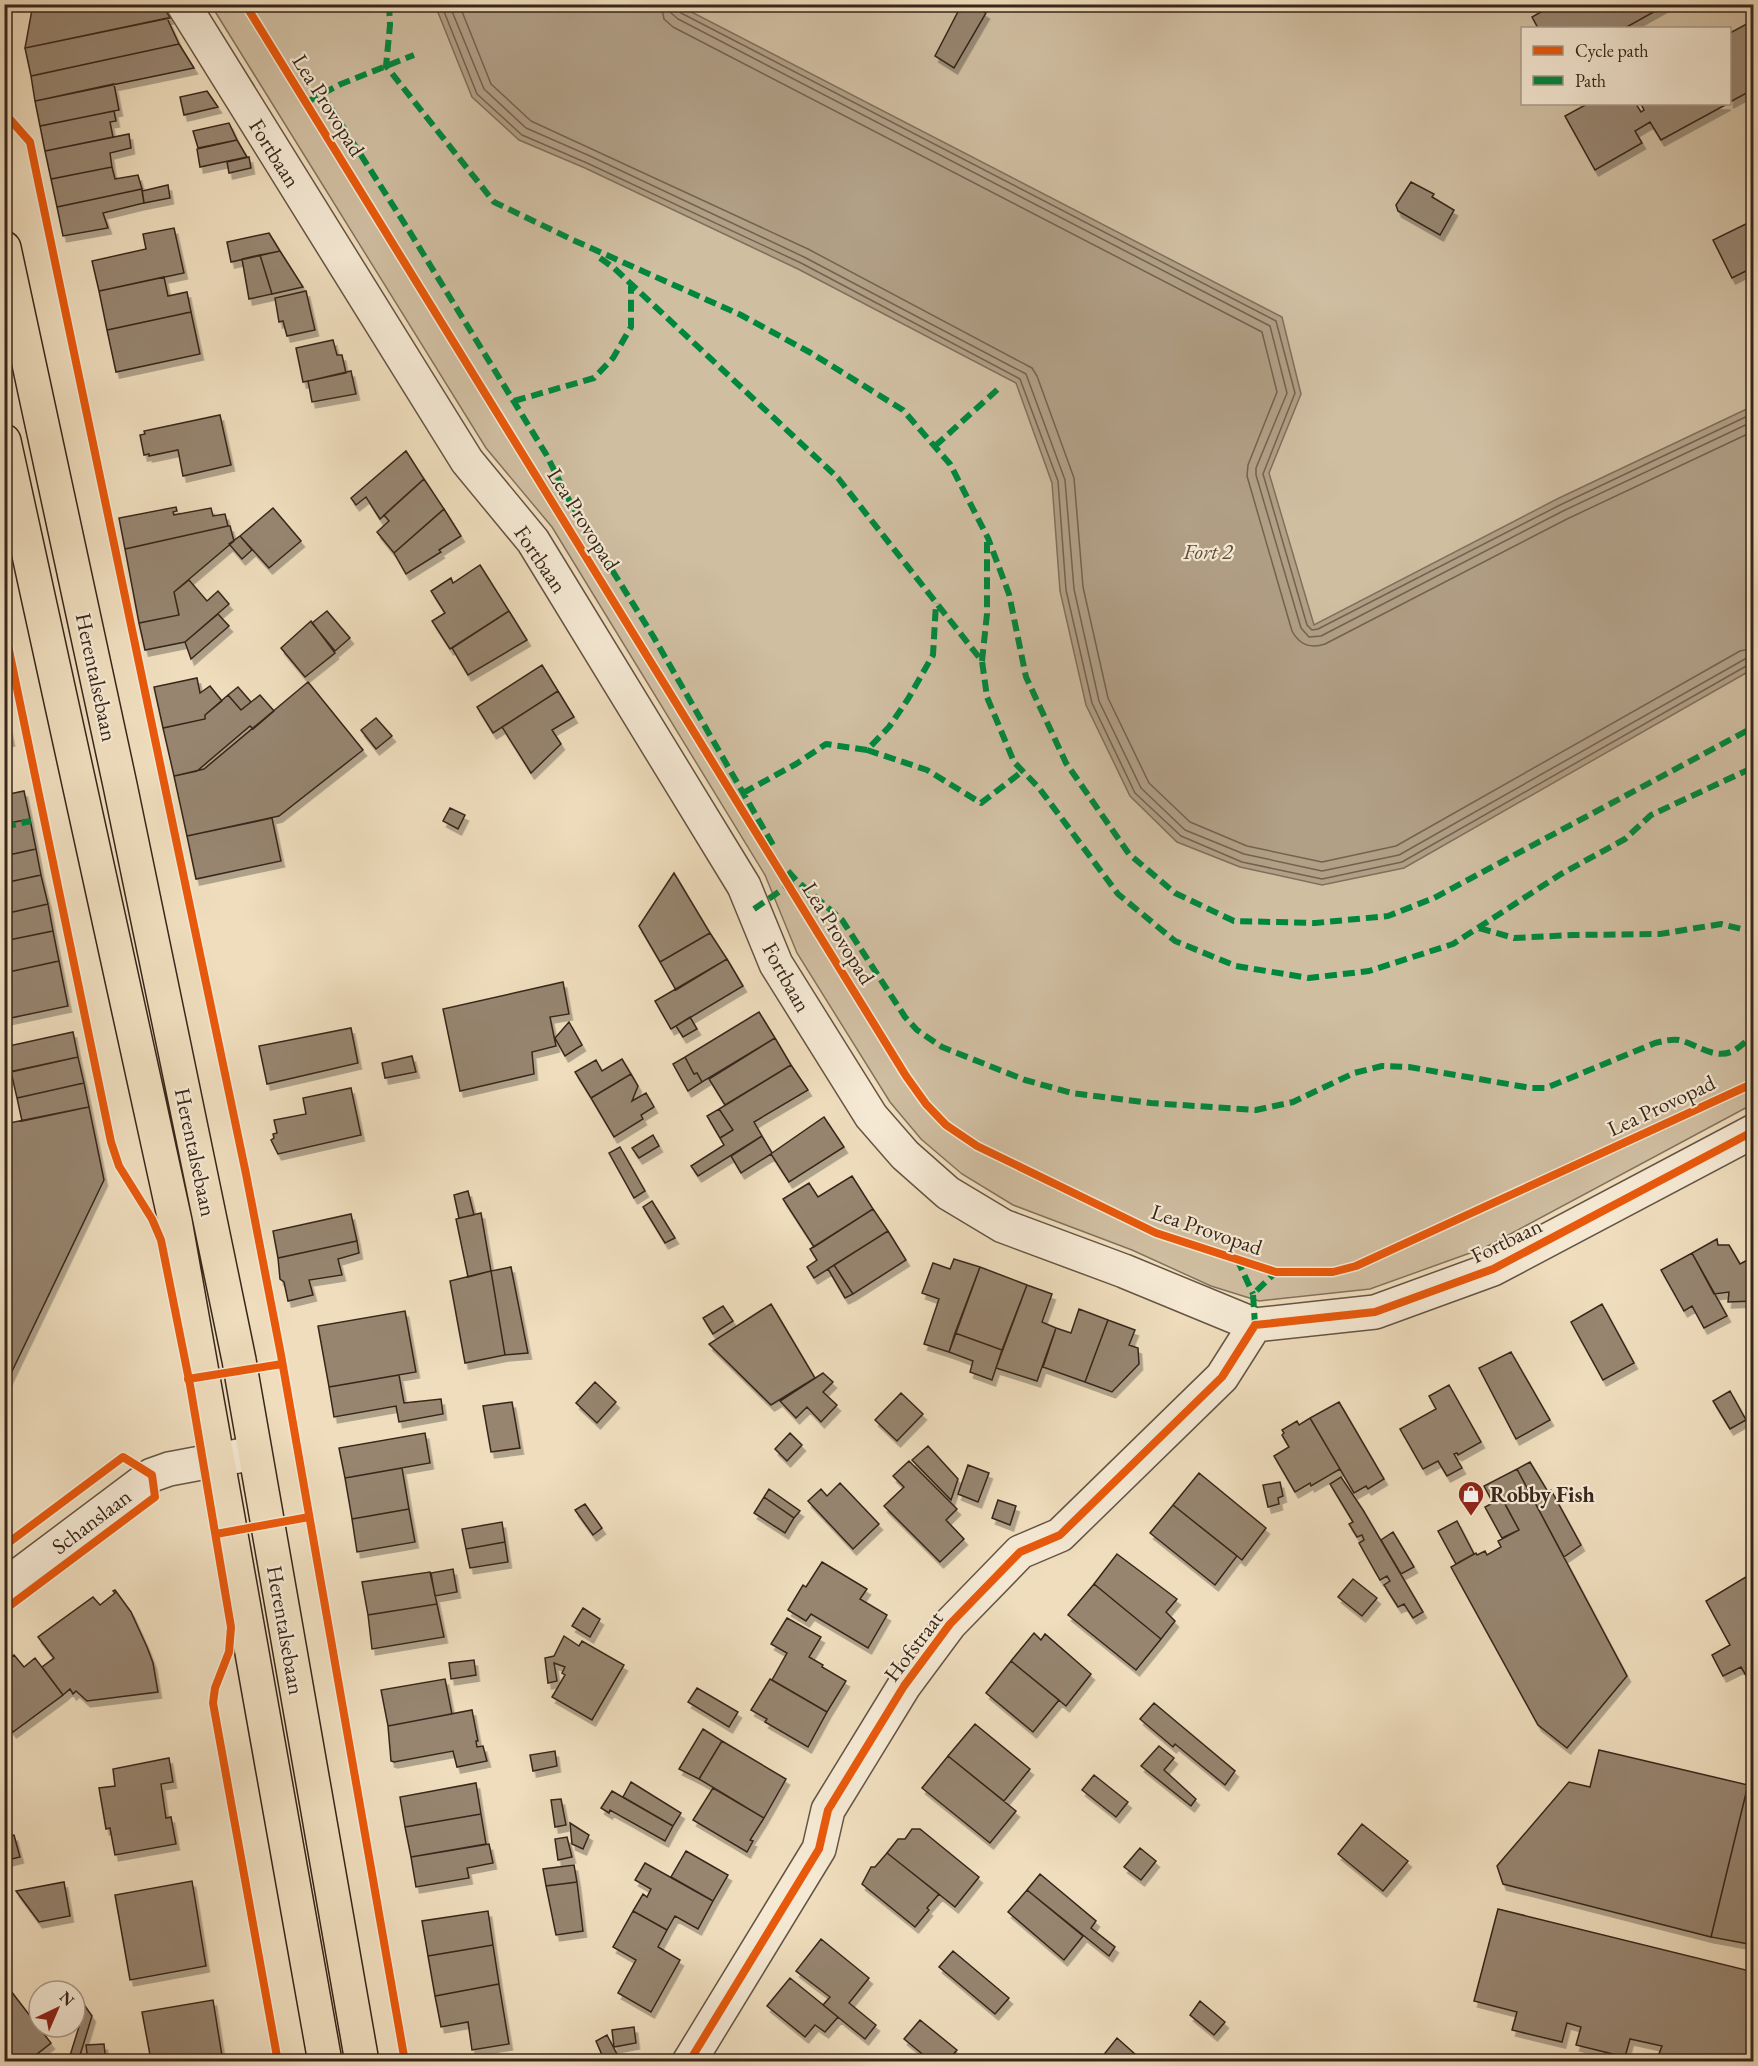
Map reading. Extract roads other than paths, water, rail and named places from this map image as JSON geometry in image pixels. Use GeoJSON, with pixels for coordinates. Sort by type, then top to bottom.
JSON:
{"type":"FeatureCollection","features":[{"type":"Feature","properties":{"kind":"main road","name":"Herentalsebaan"},"geometry":{"type":"LineString","coordinates":[[4,248],[239,1360],[362,2061]]}},
{"type":"Feature","properties":{"kind":"main road","name":"Herentalsebaan"},"geometry":{"type":"LineString","coordinates":[[4,441],[13,517],[175,1221],[236,1552],[325,2061]]}},
{"type":"Feature","properties":{"kind":"street","name":"Fortbaan"},"geometry":{"type":"LineString","coordinates":[[183,4],[467,461],[533,541],[744,886],[776,964],[871,1116],[905,1155],[948,1193],[1004,1226],[1144,1279],[1255,1325],[1375,1312],[1493,1269],[1754,1131]]}},
{"type":"Feature","properties":{"kind":"street","name":"Hofstraat"},"geometry":{"type":"LineString","coordinates":[[690,2061],[819,1849],[828,1810],[904,1686],[950,1624],[1020,1552],[1060,1535],[1222,1377],[1255,1325]]}},
{"type":"Feature","properties":{"kind":"street","name":"Schanslaan"},"geometry":{"type":"LineString","coordinates":[[4,1586],[152,1475],[170,1469],[254,1453]]}},
{"type":"Feature","properties":{"kind":"water"},"geometry":{"type":"Polygon","coordinates":[[[435,5],[678,5],[1282,317],[1301,394],[1269,473],[1314,625],[1557,499],[1753,406],[1753,669],[1404,868],[1322,885],[1240,867],[1177,842],[1130,796],[1086,705],[1060,591],[1052,483],[1016,383],[798,269],[585,168],[519,140],[472,97],[435,5]]]}},
{"type":"Feature","properties":{"kind":"place","name":"Robby Fish"},"geometry":{"type":"Point","coordinates":[1471,1517]}},
{"type":"Feature","properties":{"kind":"park label","name":"Fort 2"},"geometry":{"type":"Point","coordinates":[1208,551]}}]}
